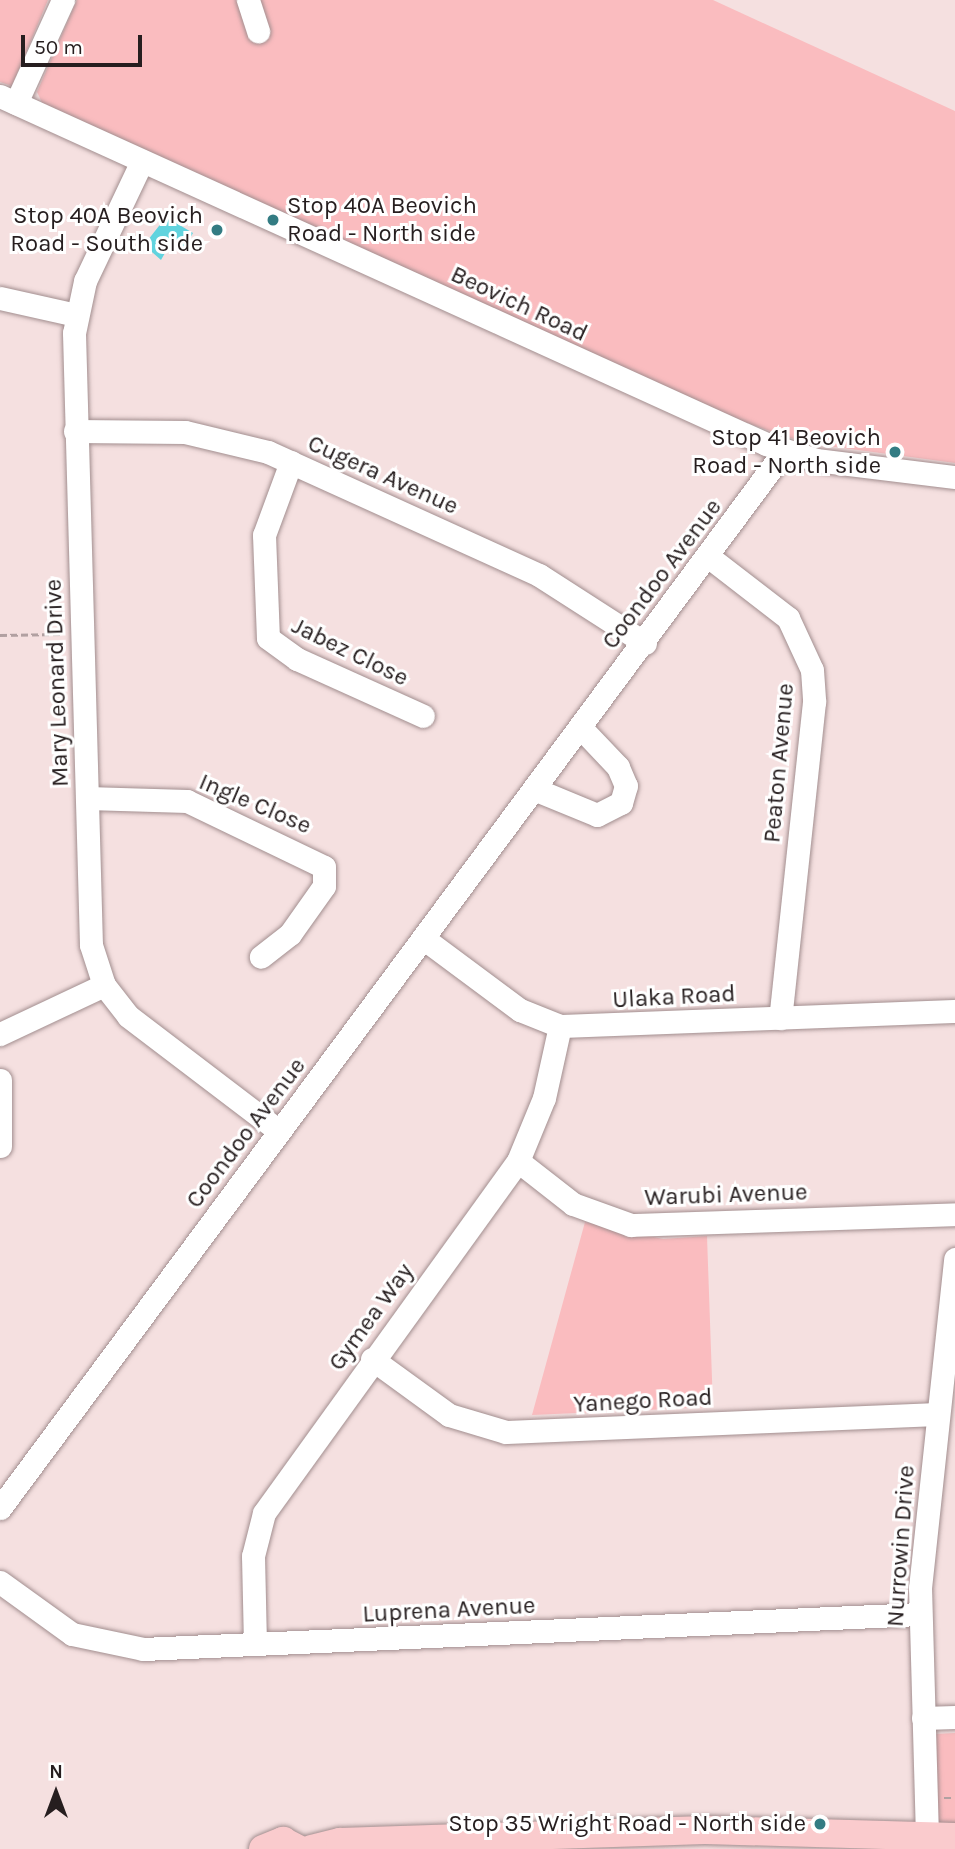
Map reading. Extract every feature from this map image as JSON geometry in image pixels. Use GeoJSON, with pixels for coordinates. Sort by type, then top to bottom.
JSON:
{"type":"FeatureCollection","features":[{"type":"Feature","properties":{"kind":"main road"},"geometry":{"type":"LineString","coordinates":[[777,1830],[856,1849]]}},
{"type":"Feature","properties":{"kind":"main road"},"geometry":{"type":"LineString","coordinates":[[311,1849],[340,1842],[777,1830],[955,1837]]}},
{"type":"Feature","properties":{"kind":"main road"},"geometry":{"type":"LineString","coordinates":[[474,1849],[543,1835]]}},
{"type":"Feature","properties":{"kind":"main road"},"geometry":{"type":"LineString","coordinates":[[263,1849],[283,1841],[298,1849]]}},
{"type":"Feature","properties":{"kind":"street"},"geometry":{"type":"LineString","coordinates":[[8,100],[63,0]]}},
{"type":"Feature","properties":{"kind":"street"},"geometry":{"type":"LineString","coordinates":[[248,0],[258,31]]}},
{"type":"Feature","properties":{"kind":"street","name":"Beovich Road"},"geometry":{"type":"LineString","coordinates":[[8,100],[784,451],[955,477]]}},
{"type":"Feature","properties":{"kind":"street","name":"Mary Leonard Drive"},"geometry":{"type":"LineString","coordinates":[[142,161],[76,315],[75,431],[89,932],[104,985],[137,1025],[279,1131]]}},
{"type":"Feature","properties":{"kind":"street"},"geometry":{"type":"LineString","coordinates":[[0,298],[76,315]]}},
{"type":"Feature","properties":{"kind":"street","name":"Cugera Avenue"},"geometry":{"type":"LineString","coordinates":[[75,431],[204,434],[290,462],[539,575],[645,642]]}},
{"type":"Feature","properties":{"kind":"street","name":"Coondoo Avenue"},"geometry":{"type":"LineString","coordinates":[[0,1508],[709,557],[784,451]]}},
{"type":"Feature","properties":{"kind":"street","name":"Jabez Close"},"geometry":{"type":"LineString","coordinates":[[290,462],[264,535],[268,638],[297,659],[423,716]]}},
{"type":"Feature","properties":{"kind":"street","name":"Peaton Avenue"},"geometry":{"type":"LineString","coordinates":[[709,557],[788,618],[812,670],[814,702],[780,1018]]}},
{"type":"Feature","properties":{"kind":"street"},"geometry":{"type":"LineString","coordinates":[[534,789],[597,815],[621,803],[626,786],[618,767],[580,727]]}},
{"type":"Feature","properties":{"kind":"street","name":"Ingle Close"},"geometry":{"type":"LineString","coordinates":[[87,798],[187,801],[324,866],[324,886],[290,934],[261,957]]}},
{"type":"Feature","properties":{"kind":"street","name":"Ulaka Road"},"geometry":{"type":"LineString","coordinates":[[424,938],[520,1010],[560,1026],[955,1011]]}},
{"type":"Feature","properties":{"kind":"street"},"geometry":{"type":"LineString","coordinates":[[0,1034],[104,985]]}},
{"type":"Feature","properties":{"kind":"street","name":"Gymea Way"},"geometry":{"type":"LineString","coordinates":[[255,1644],[253,1556],[264,1513],[372,1359],[518,1161],[544,1098],[560,1026]]}},
{"type":"Feature","properties":{"kind":"street"},"geometry":{"type":"LineString","coordinates":[[0,1080],[0,1146]]}},
{"type":"Feature","properties":{"kind":"street","name":"Warubi Avenue"},"geometry":{"type":"LineString","coordinates":[[518,1161],[573,1204],[631,1225],[955,1214]]}},
{"type":"Feature","properties":{"kind":"street","name":"Nurrowin Drive"},"geometry":{"type":"LineString","coordinates":[[927,1837],[920,1614],[955,1259]]}},
{"type":"Feature","properties":{"kind":"street","name":"Yanego Road"},"geometry":{"type":"LineString","coordinates":[[372,1359],[449,1415],[506,1432],[938,1414]]}},
{"type":"Feature","properties":{"kind":"street","name":"Luprena Avenue"},"geometry":{"type":"LineString","coordinates":[[0,1582],[90,1641],[143,1649],[920,1614]]}},
{"type":"Feature","properties":{"kind":"street"},"geometry":{"type":"LineString","coordinates":[[923,1718],[955,1717]]}},
{"type":"Feature","properties":{"kind":"path"},"geometry":{"type":"LineString","coordinates":[[0,635],[82,634]]}},
{"type":"Feature","properties":{"kind":"shaded area"},"geometry":{"type":"Polygon","coordinates":[[[0,0],[48,0],[12,86],[0,82],[0,0]]]}},
{"type":"Feature","properties":{"kind":"shaded area"},"geometry":{"type":"Polygon","coordinates":[[[77,0],[713,0],[955,111],[955,463],[806,443],[729,417],[45,109],[37,92],[77,0]]]}},
{"type":"Feature","properties":{"kind":"shaded area"},"geometry":{"type":"Polygon","coordinates":[[[585,1222],[663,1239],[707,1236],[713,1407],[532,1415],[585,1222]]]}},
{"type":"Feature","properties":{"kind":"shaded area"},"geometry":{"type":"Polygon","coordinates":[[[955,1733],[955,1823],[938,1824],[935,1734],[955,1733]]]}},
{"type":"Feature","properties":{"kind":"building"},"geometry":{"type":"Polygon","coordinates":[[[166,217],[193,233],[182,253],[169,246],[161,260],[144,245],[166,217]]]}},
{"type":"Feature","properties":{"kind":"place","name":"Stop 40A Beovich Road - North side"},"geometry":{"type":"Point","coordinates":[273,220]}},
{"type":"Feature","properties":{"kind":"place","name":"Stop 40A Beovich Road - South side"},"geometry":{"type":"Point","coordinates":[217,230]}},
{"type":"Feature","properties":{"kind":"place","name":"Stop 41 Beovich Road - North side"},"geometry":{"type":"Point","coordinates":[895,452]}},
{"type":"Feature","properties":{"kind":"place","name":"Stop 35 Wright Road - North side"},"geometry":{"type":"Point","coordinates":[820,1824]}}]}
